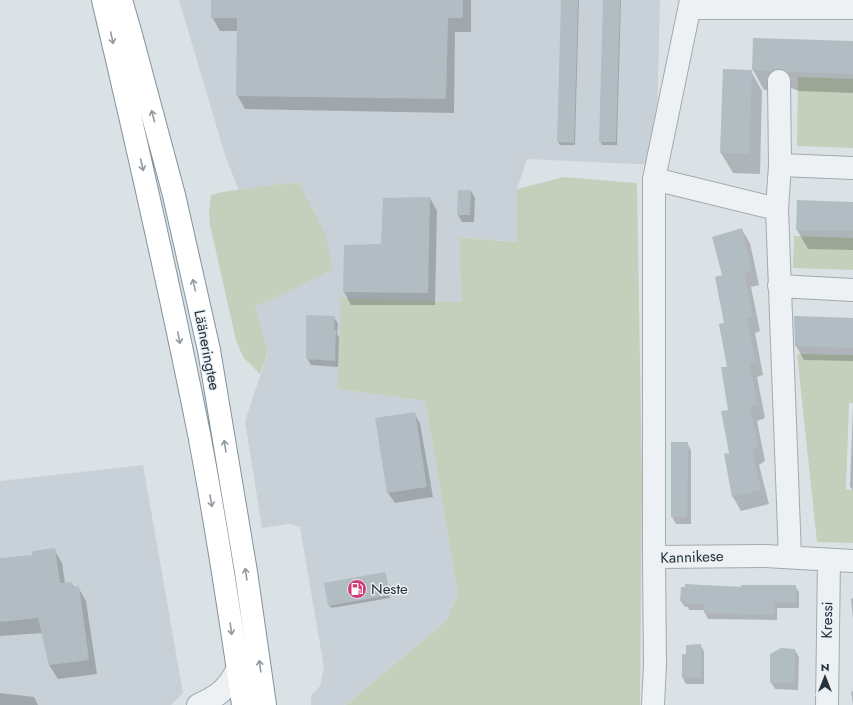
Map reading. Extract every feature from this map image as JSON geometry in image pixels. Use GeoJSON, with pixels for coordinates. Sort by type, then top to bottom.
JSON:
{"type":"FeatureCollection","features":[{"type":"Feature","properties":{"kind":"highway","name":"Lääneringtee"},"geometry":{"type":"LineString","coordinates":[[103,0],[157,233],[199,435],[222,566],[243,705]]}},
{"type":"Feature","properties":{"kind":"highway","name":"Lääneringtee"},"geometry":{"type":"LineString","coordinates":[[121,0],[174,195],[209,350],[266,705]]}},
{"type":"Feature","properties":{"kind":"street"},"geometry":{"type":"LineString","coordinates":[[654,556],[654,179],[691,4],[853,8]]}},
{"type":"Feature","properties":{"kind":"street"},"geometry":{"type":"LineString","coordinates":[[779,81],[780,165],[776,209],[790,557]]}},
{"type":"Feature","properties":{"kind":"street"},"geometry":{"type":"LineString","coordinates":[[780,165],[853,168]]}},
{"type":"Feature","properties":{"kind":"street"},"geometry":{"type":"LineString","coordinates":[[654,179],[776,209]]}},
{"type":"Feature","properties":{"kind":"street"},"geometry":{"type":"LineString","coordinates":[[780,286],[853,290]]}},
{"type":"Feature","properties":{"kind":"street","name":"Kannikese"},"geometry":{"type":"LineString","coordinates":[[653,705],[655,666],[654,556],[765,556],[853,561]]}},
{"type":"Feature","properties":{"kind":"street","name":"Kressi"},"geometry":{"type":"LineString","coordinates":[[827,705],[829,560]]}},
{"type":"Feature","properties":{"kind":"street"},"geometry":{"type":"LineString","coordinates":[[198,705],[211,700],[228,686],[238,670]]}},
{"type":"Feature","properties":{"kind":"shaded area"},"geometry":{"type":"Polygon","coordinates":[[[179,0],[660,0],[656,165],[527,159],[517,189],[518,242],[459,237],[463,302],[337,389],[425,401],[458,595],[445,622],[346,705],[311,705],[311,695],[320,686],[324,668],[300,527],[290,524],[262,528],[245,421],[268,352],[254,307],[333,270],[298,182],[239,191],[225,155],[179,0]]]}},
{"type":"Feature","properties":{"kind":"shaded area"},"geometry":{"type":"Polygon","coordinates":[[[143,465],[183,693],[171,705],[0,705],[0,481],[143,465]]]}},
{"type":"Feature","properties":{"kind":"green space"},"geometry":{"type":"Polygon","coordinates":[[[798,77],[853,79],[853,148],[797,146],[798,77]]]}},
{"type":"Feature","properties":{"kind":"green space"},"geometry":{"type":"Polygon","coordinates":[[[564,177],[637,183],[642,482],[640,705],[346,705],[445,622],[458,595],[425,401],[337,389],[341,298],[462,302],[459,237],[517,242],[517,189],[564,177]]]}},
{"type":"Feature","properties":{"kind":"green space"},"geometry":{"type":"Polygon","coordinates":[[[298,182],[325,233],[333,270],[255,307],[268,351],[260,374],[243,357],[236,340],[210,225],[209,214],[211,195],[222,192],[298,182]]]}},
{"type":"Feature","properties":{"kind":"green space"},"geometry":{"type":"Polygon","coordinates":[[[794,236],[853,238],[853,270],[793,268],[794,236]]]}},
{"type":"Feature","properties":{"kind":"green space"},"geometry":{"type":"Polygon","coordinates":[[[797,354],[853,355],[853,403],[849,403],[846,489],[853,490],[853,543],[817,542],[797,354]]]}},
{"type":"Feature","properties":{"kind":"building"},"geometry":{"type":"Polygon","coordinates":[[[211,0],[463,0],[463,18],[448,18],[446,99],[236,96],[237,18],[211,18],[211,0]]]}},
{"type":"Feature","properties":{"kind":"building"},"geometry":{"type":"Polygon","coordinates":[[[561,0],[578,0],[574,143],[557,142],[561,0]]]}},
{"type":"Feature","properties":{"kind":"building"},"geometry":{"type":"Polygon","coordinates":[[[603,0],[620,0],[616,142],[599,142],[603,0]]]}},
{"type":"Feature","properties":{"kind":"building"},"geometry":{"type":"Polygon","coordinates":[[[753,38],[853,41],[853,74],[787,72],[779,69],[772,71],[752,70],[753,38]]]}},
{"type":"Feature","properties":{"kind":"building"},"geometry":{"type":"Polygon","coordinates":[[[723,69],[752,70],[749,154],[720,153],[723,69]]]}},
{"type":"Feature","properties":{"kind":"building"},"geometry":{"type":"Polygon","coordinates":[[[458,190],[471,190],[470,215],[457,215],[458,190]]]}},
{"type":"Feature","properties":{"kind":"building"},"geometry":{"type":"Polygon","coordinates":[[[430,197],[428,293],[343,292],[344,245],[381,244],[383,198],[430,197]]]}},
{"type":"Feature","properties":{"kind":"building"},"geometry":{"type":"Polygon","coordinates":[[[797,200],[853,202],[853,231],[796,230],[797,200]]]}},
{"type":"Feature","properties":{"kind":"building"},"geometry":{"type":"Polygon","coordinates":[[[742,228],[752,272],[744,273],[753,317],[747,319],[756,361],[749,363],[758,404],[750,407],[758,447],[752,451],[761,490],[732,497],[724,454],[729,453],[721,411],[728,410],[721,367],[727,367],[719,324],[724,323],[715,277],[722,275],[712,237],[742,228]]]}},
{"type":"Feature","properties":{"kind":"building"},"geometry":{"type":"Polygon","coordinates":[[[306,315],[335,316],[335,361],[306,359],[306,315]]]}},
{"type":"Feature","properties":{"kind":"building"},"geometry":{"type":"Polygon","coordinates":[[[794,316],[853,318],[853,348],[795,346],[794,316]]]}},
{"type":"Feature","properties":{"kind":"building"},"geometry":{"type":"Polygon","coordinates":[[[415,412],[427,487],[387,493],[375,418],[415,412]]]}},
{"type":"Feature","properties":{"kind":"building"},"geometry":{"type":"Polygon","coordinates":[[[671,442],[688,442],[687,517],[671,517],[671,442]]]}},
{"type":"Feature","properties":{"kind":"building"},"geometry":{"type":"Polygon","coordinates":[[[55,548],[60,583],[71,582],[72,587],[79,586],[89,660],[49,665],[38,618],[0,622],[0,558],[32,555],[33,551],[55,548]]]}},
{"type":"Feature","properties":{"kind":"building","name":"Neste"},"geometry":{"type":"Polygon","coordinates":[[[385,572],[389,595],[328,606],[324,583],[385,572]]]}},
{"type":"Feature","properties":{"kind":"building"},"geometry":{"type":"Polygon","coordinates":[[[685,584],[741,587],[741,585],[796,585],[796,602],[774,602],[774,615],[704,613],[704,604],[685,604],[685,601],[680,601],[681,587],[685,587],[685,584]]]}},
{"type":"Feature","properties":{"kind":"building"},"geometry":{"type":"Polygon","coordinates":[[[701,644],[701,678],[682,678],[682,654],[686,654],[686,645],[701,644]]]}},
{"type":"Feature","properties":{"kind":"building"},"geometry":{"type":"Polygon","coordinates":[[[781,648],[795,649],[795,683],[770,683],[770,654],[781,648]]]}},
{"type":"Feature","properties":{"kind":"place","name":"Neste"},"geometry":{"type":"Point","coordinates":[357,589]}}]}
